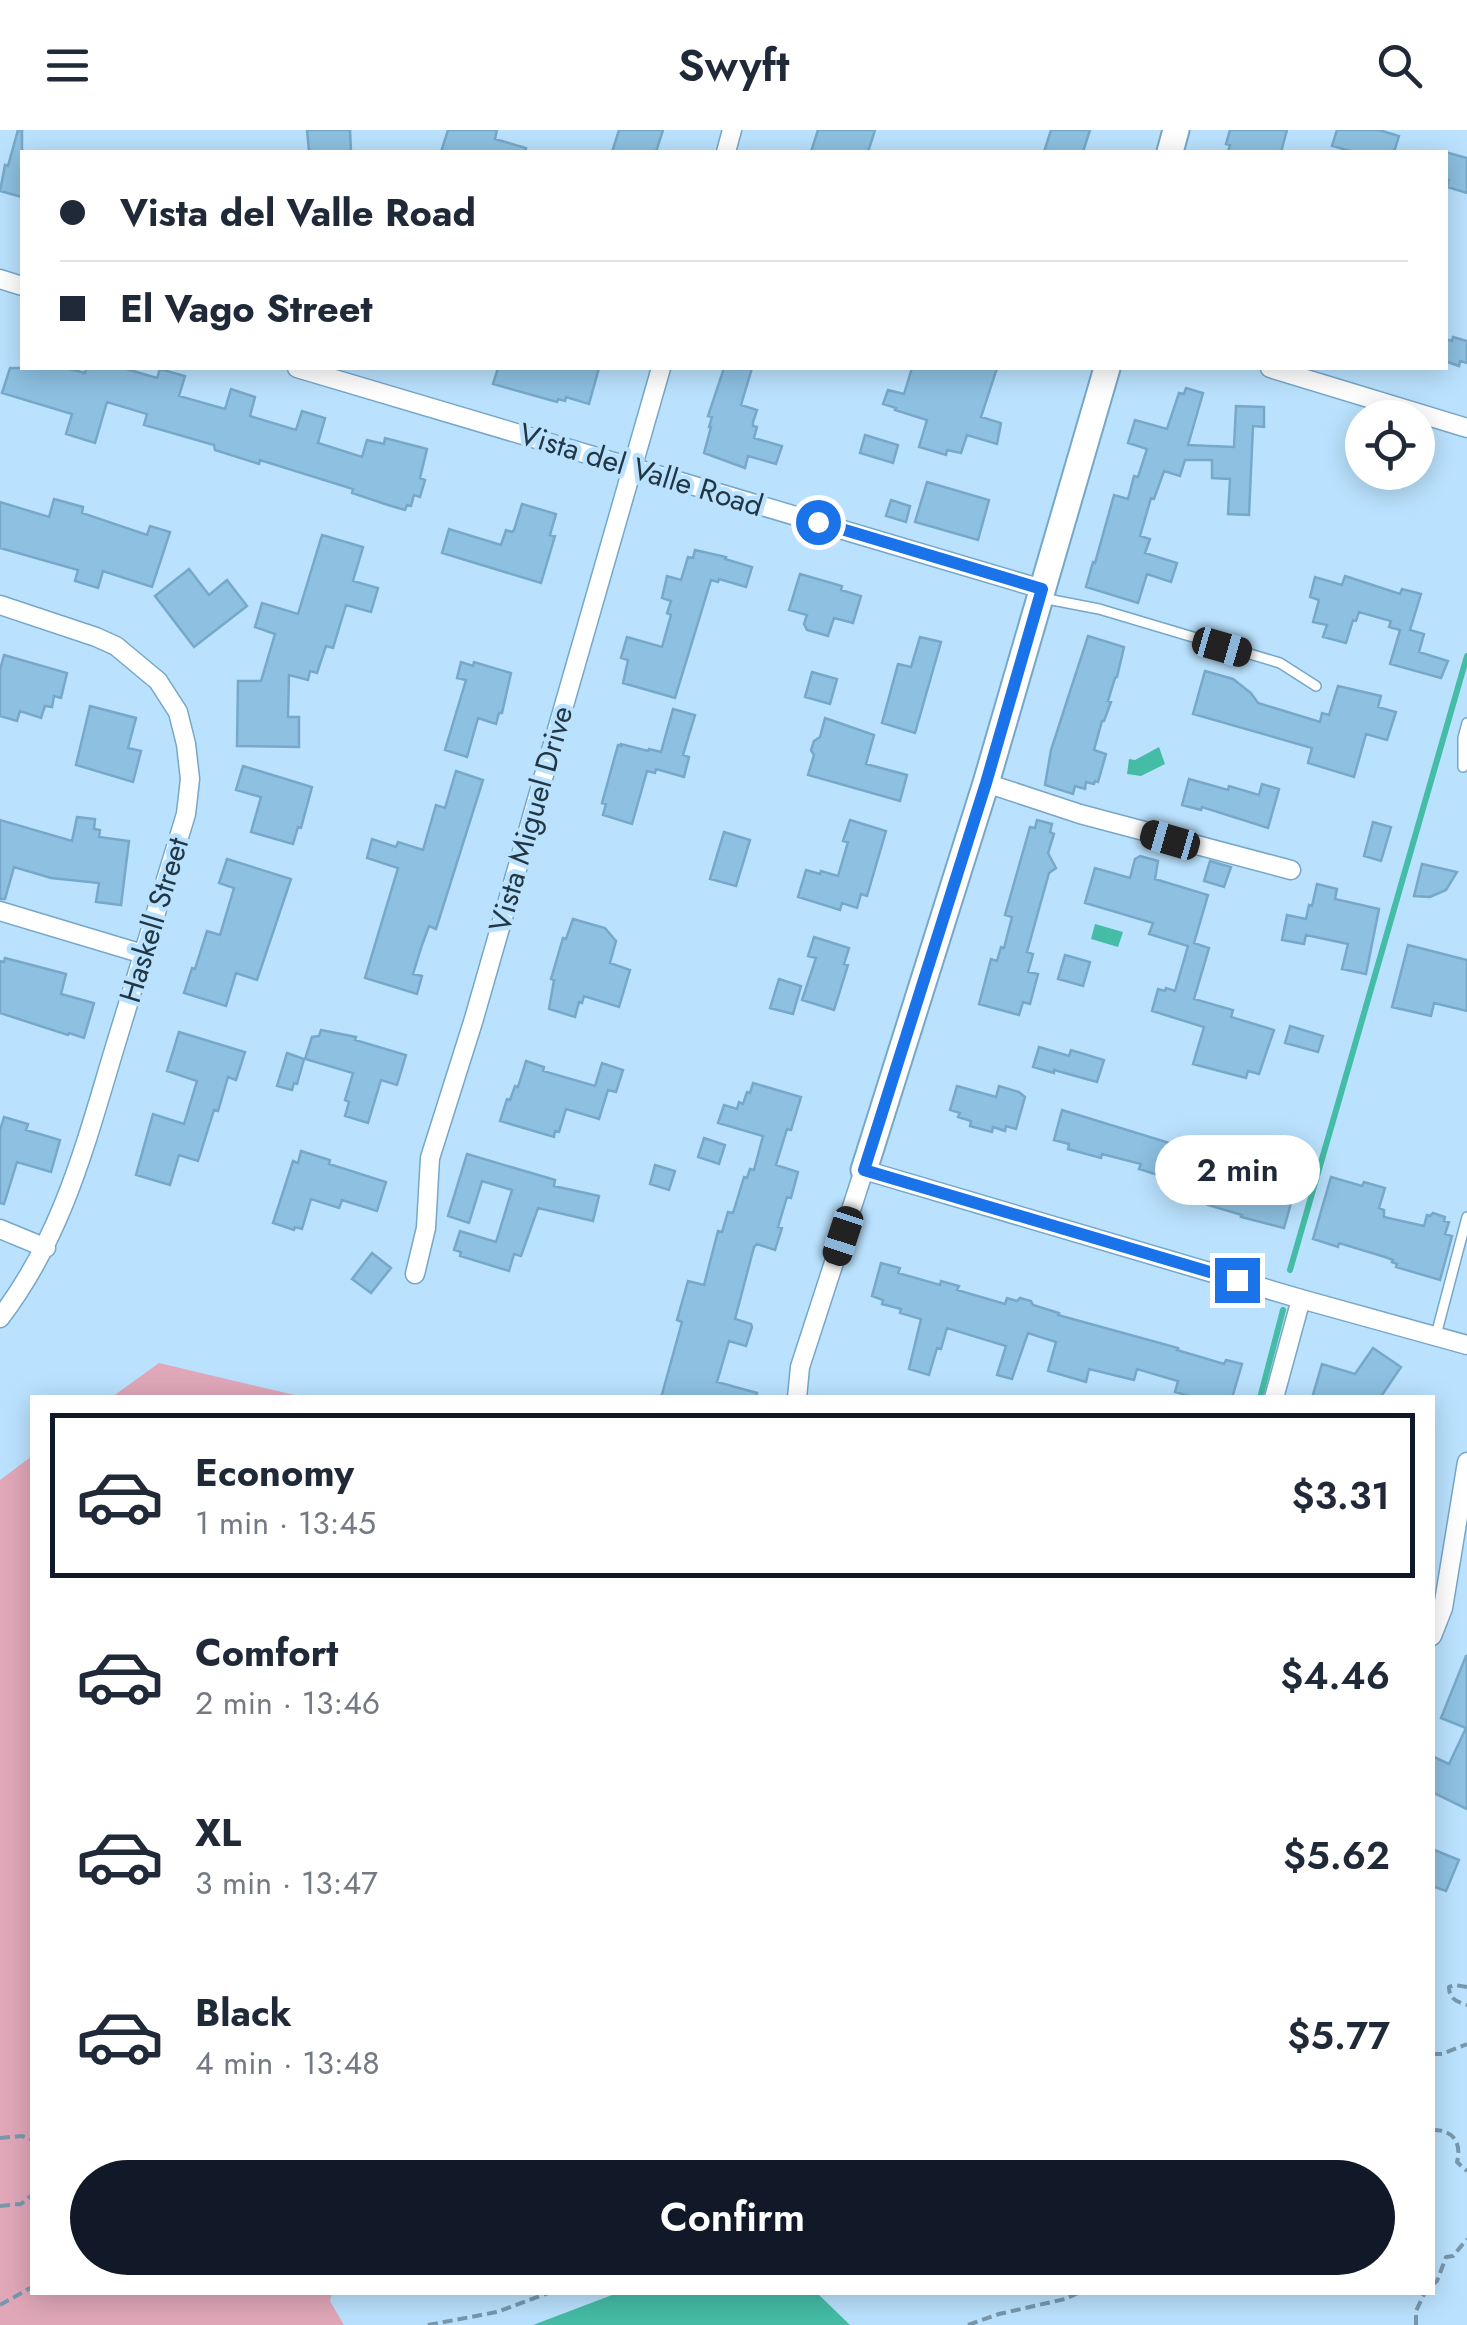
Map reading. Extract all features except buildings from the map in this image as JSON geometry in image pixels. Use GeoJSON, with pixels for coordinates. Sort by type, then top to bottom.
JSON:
{"type":"FeatureCollection","features":[{"type":"Feature","properties":{"kind":"street","name":"Vista del Valle Road"},"geometry":{"type":"LineString","coordinates":[[304,370],[1041,593]]}},
{"type":"Feature","properties":{"kind":"street","name":"Vista Miguel Drive"},"geometry":{"type":"LineString","coordinates":[[415,1274],[426,1228],[430,1158],[473,1022],[660,370]]}},
{"type":"Feature","properties":{"kind":"street"},"geometry":{"type":"LineString","coordinates":[[798,1395],[800,1367],[986,783],[1106,370]]}},
{"type":"Feature","properties":{"kind":"street"},"geometry":{"type":"LineString","coordinates":[[1277,370],[1467,428]]}},
{"type":"Feature","properties":{"kind":"street","name":"Haskell Street"},"geometry":{"type":"LineString","coordinates":[[0,605],[116,646],[158,681],[178,712],[190,779],[186,814],[76,1176],[46,1248],[0,1318]]}},
{"type":"Feature","properties":{"kind":"street"},"geometry":{"type":"LineString","coordinates":[[986,783],[1098,819],[1292,870]]}},
{"type":"Feature","properties":{"kind":"street"},"geometry":{"type":"LineString","coordinates":[[0,911],[143,954]]}},
{"type":"Feature","properties":{"kind":"street"},"geometry":{"type":"LineString","coordinates":[[864,1170],[1467,1345]]}},
{"type":"Feature","properties":{"kind":"street"},"geometry":{"type":"LineString","coordinates":[[0,1229],[46,1248]]}},
{"type":"Feature","properties":{"kind":"street"},"geometry":{"type":"LineString","coordinates":[[1275,1395],[1302,1298]]}},
{"type":"Feature","properties":{"kind":"street"},"geometry":{"type":"LineString","coordinates":[[1435,1628],[1443,1608],[1467,1462]]}},
{"type":"Feature","properties":{"kind":"lane"},"geometry":{"type":"LineString","coordinates":[[1041,593],[1280,664],[1316,686]]}},
{"type":"Feature","properties":{"kind":"lane"},"geometry":{"type":"LineString","coordinates":[[1463,767],[1467,722]]}},
{"type":"Feature","properties":{"kind":"lane"},"geometry":{"type":"LineString","coordinates":[[1436,1335],[1467,1217]]}},
{"type":"Feature","properties":{"kind":"path"},"geometry":{"type":"LineString","coordinates":[[1467,1987],[1449,1988],[1454,2001],[1467,2005]]}},
{"type":"Feature","properties":{"kind":"path"},"geometry":{"type":"LineString","coordinates":[[1435,2054],[1467,2044]]}},
{"type":"Feature","properties":{"kind":"path"},"geometry":{"type":"LineString","coordinates":[[1435,2130],[1456,2139],[1460,2150],[1457,2162],[1467,2171]]}},
{"type":"Feature","properties":{"kind":"path"},"geometry":{"type":"LineString","coordinates":[[0,2138],[30,2139]]}},
{"type":"Feature","properties":{"kind":"path"},"geometry":{"type":"LineString","coordinates":[[0,2206],[21,2204],[30,2196]]}},
{"type":"Feature","properties":{"kind":"path"},"geometry":{"type":"LineString","coordinates":[[1435,2282],[1446,2257],[1453,2256],[1467,2238]]}},
{"type":"Feature","properties":{"kind":"path"},"geometry":{"type":"LineString","coordinates":[[0,2305],[30,2289]]}},
{"type":"Feature","properties":{"kind":"path"},"geometry":{"type":"LineString","coordinates":[[428,2325],[497,2312],[542,2295]]}},
{"type":"Feature","properties":{"kind":"path"},"geometry":{"type":"LineString","coordinates":[[968,2325],[1074,2295]]}},
{"type":"Feature","properties":{"kind":"path"},"geometry":{"type":"LineString","coordinates":[[1416,2325],[1416,2311],[1423,2295]]}},
{"type":"Feature","properties":{"kind":"shaded area"},"geometry":{"type":"Polygon","coordinates":[[[1159,747],[1165,764],[1141,776],[1127,774],[1129,759],[1135,760],[1159,747]]]}},
{"type":"Feature","properties":{"kind":"shaded area"},"geometry":{"type":"Polygon","coordinates":[[[1095,924],[1123,932],[1118,947],[1091,939],[1095,924]]]}},
{"type":"Feature","properties":{"kind":"shaded area"},"geometry":{"type":"Polygon","coordinates":[[[159,1363],[295,1395],[115,1395],[159,1363]]]}},
{"type":"Feature","properties":{"kind":"shaded area"},"geometry":{"type":"Polygon","coordinates":[[[30,1458],[30,2295],[332,2295],[330,2301],[344,2325],[0,2325],[0,1480],[30,1458]]]}},
{"type":"Feature","properties":{"kind":"shaded area"},"geometry":{"type":"Polygon","coordinates":[[[612,2295],[819,2295],[850,2325],[533,2325],[612,2295]]]}},
{"type":"Feature","properties":{"kind":"waterway"},"geometry":{"type":"LineString","coordinates":[[1290,1270],[1467,656]]}},
{"type":"Feature","properties":{"kind":"waterway"},"geometry":{"type":"LineString","coordinates":[[1261,1395],[1283,1310]]}},
{"type":"Feature","properties":{"kind":"route"},"geometry":{"type":"LineString","coordinates":[[818,522],[1042,589],[986,783],[864,1170],[1237,1280]]}}]}
